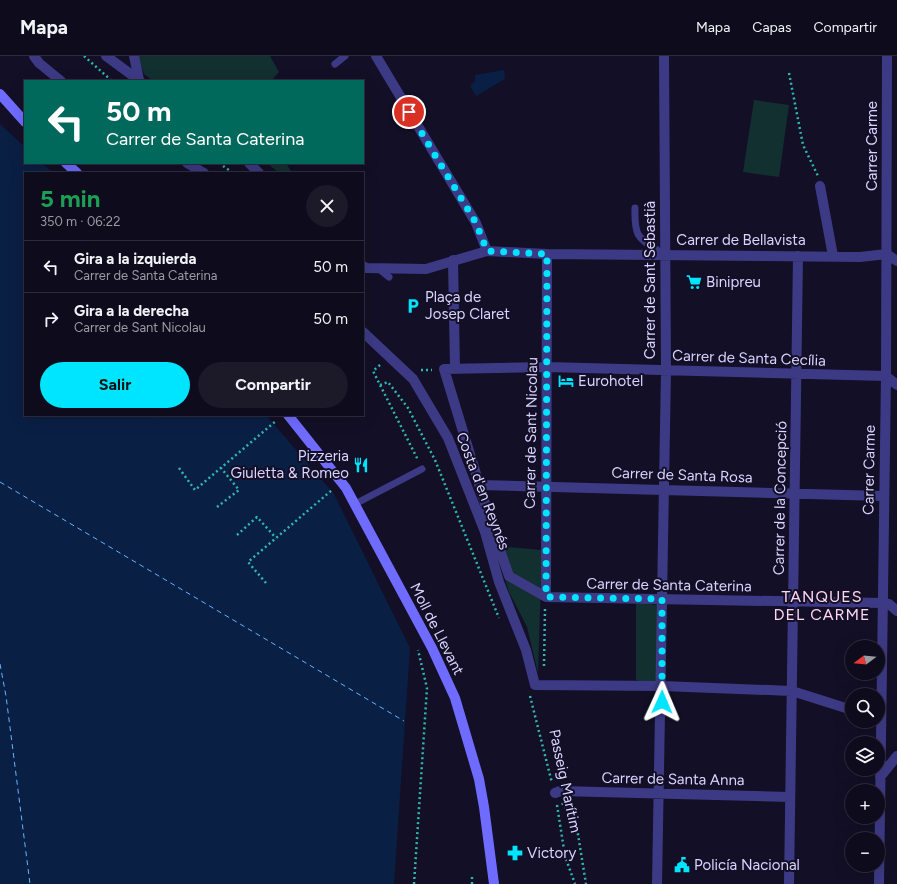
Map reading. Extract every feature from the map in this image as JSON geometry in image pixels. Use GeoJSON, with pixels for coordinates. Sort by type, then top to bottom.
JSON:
{"type":"FeatureCollection","features":[{"type":"Feature","properties":{"kind":"street"},"geometry":{"type":"LineString","coordinates":[[34,56],[39,63],[60,80]]}},
{"type":"Feature","properties":{"kind":"street"},"geometry":{"type":"LineString","coordinates":[[106,56],[140,80]]}},
{"type":"Feature","properties":{"kind":"street"},"geometry":{"type":"LineString","coordinates":[[134,56],[140,80]]}},
{"type":"Feature","properties":{"kind":"street"},"geometry":{"type":"LineString","coordinates":[[376,56],[476,223],[487,251]]}},
{"type":"Feature","properties":{"kind":"street","name":"Carrer de Sant Sebastià"},"geometry":{"type":"LineString","coordinates":[[662,686],[666,371],[664,56]]}},
{"type":"Feature","properties":{"kind":"street","name":"Carrer Carme"},"geometry":{"type":"LineString","coordinates":[[880,688],[886,376],[887,56]]}},
{"type":"Feature","properties":{"kind":"street"},"geometry":{"type":"LineString","coordinates":[[0,94],[24,121]]}},
{"type":"Feature","properties":{"kind":"street"},"geometry":{"type":"LineString","coordinates":[[67,164],[76,172]]}},
{"type":"Feature","properties":{"kind":"street"},"geometry":{"type":"LineString","coordinates":[[189,164],[202,172]]}},
{"type":"Feature","properties":{"kind":"street"},"geometry":{"type":"LineString","coordinates":[[250,164],[258,172]]}},
{"type":"Feature","properties":{"kind":"street"},"geometry":{"type":"LineString","coordinates":[[820,186],[833,256]]}},
{"type":"Feature","properties":{"kind":"street","name":"Carrer de Bellavista"},"geometry":{"type":"LineString","coordinates":[[453,260],[487,251],[547,254],[860,257],[887,254]]}},
{"type":"Feature","properties":{"kind":"street","name":"Carrer de Sant Nicolau"},"geometry":{"type":"LineString","coordinates":[[546,597],[545,486],[547,254]]}},
{"type":"Feature","properties":{"kind":"street"},"geometry":{"type":"LineString","coordinates":[[887,254],[897,261]]}},
{"type":"Feature","properties":{"kind":"street","name":"Carrer de la Concepció"},"geometry":{"type":"LineString","coordinates":[[789,884],[798,256]]}},
{"type":"Feature","properties":{"kind":"street"},"geometry":{"type":"LineString","coordinates":[[364,267],[379,269],[426,269],[453,260],[455,369]]}},
{"type":"Feature","properties":{"kind":"street","name":"Costa d'en Reynés"},"geometry":{"type":"LineString","coordinates":[[364,333],[413,379],[448,438],[485,532],[499,582],[526,650],[536,687]]}},
{"type":"Feature","properties":{"kind":"street","name":"Carrer de Santa Cecília"},"geometry":{"type":"LineString","coordinates":[[480,485],[444,369],[547,367],[886,376]]}},
{"type":"Feature","properties":{"kind":"street"},"geometry":{"type":"LineString","coordinates":[[886,376],[897,385]]}},
{"type":"Feature","properties":{"kind":"street","name":"Moll de Llevant"},"geometry":{"type":"LineString","coordinates":[[289,416],[346,488],[432,648],[455,698],[472,751],[479,779],[494,884]]}},
{"type":"Feature","properties":{"kind":"street","name":"Carrer de Santa Rosa"},"geometry":{"type":"LineString","coordinates":[[480,485],[883,496]]}},
{"type":"Feature","properties":{"kind":"street","name":"Carrer de Santa Caterina"},"geometry":{"type":"LineString","coordinates":[[480,485],[509,576],[546,597],[882,603]]}},
{"type":"Feature","properties":{"kind":"street"},"geometry":{"type":"LineString","coordinates":[[882,603],[890,604],[897,611]]}},
{"type":"Feature","properties":{"kind":"street"},"geometry":{"type":"LineString","coordinates":[[536,687],[662,686],[792,691],[845,708]]}},
{"type":"Feature","properties":{"kind":"street"},"geometry":{"type":"LineString","coordinates":[[657,884],[662,686]]}},
{"type":"Feature","properties":{"kind":"street","name":"Carrer Carme"},"geometry":{"type":"LineString","coordinates":[[879,728],[879,884]]}},
{"type":"Feature","properties":{"kind":"street"},"geometry":{"type":"LineString","coordinates":[[880,777],[897,756]]}},
{"type":"Feature","properties":{"kind":"street","name":"Carrer de Santa Anna"},"geometry":{"type":"LineString","coordinates":[[555,793],[560,791],[790,797]]}},
{"type":"Feature","properties":{"kind":"lane"},"geometry":{"type":"LineString","coordinates":[[335,64],[345,56]]}},
{"type":"Feature","properties":{"kind":"lane"},"geometry":{"type":"LineString","coordinates":[[636,208],[635,225],[638,236],[666,255]]}},
{"type":"Feature","properties":{"kind":"lane"},"geometry":{"type":"LineString","coordinates":[[379,269],[389,277]]}},
{"type":"Feature","properties":{"kind":"lane"},"geometry":{"type":"LineString","coordinates":[[355,504],[422,469]]}},
{"type":"Feature","properties":{"kind":"path"},"geometry":{"type":"LineString","coordinates":[[84,56],[111,80]]}},
{"type":"Feature","properties":{"kind":"path"},"geometry":{"type":"LineString","coordinates":[[789,73],[803,145],[818,174],[820,186]]}},
{"type":"Feature","properties":{"kind":"path"},"geometry":{"type":"LineString","coordinates":[[220,164],[232,172]]}},
{"type":"Feature","properties":{"kind":"path"},"geometry":{"type":"LineString","coordinates":[[373,371],[422,469]]}},
{"type":"Feature","properties":{"kind":"path"},"geometry":{"type":"LineString","coordinates":[[380,385],[388,382],[408,408],[434,460],[488,596],[500,620]]}},
{"type":"Feature","properties":{"kind":"path"},"geometry":{"type":"LineString","coordinates":[[275,416],[282,425]]}},
{"type":"Feature","properties":{"kind":"path"},"geometry":{"type":"LineString","coordinates":[[179,468],[195,490],[277,419]]}},
{"type":"Feature","properties":{"kind":"path"},"geometry":{"type":"LineString","coordinates":[[218,507],[239,490],[220,468]]}},
{"type":"Feature","properties":{"kind":"path"},"geometry":{"type":"LineString","coordinates":[[266,582],[248,562],[334,488],[338,494]]}},
{"type":"Feature","properties":{"kind":"path"},"geometry":{"type":"LineString","coordinates":[[237,535],[257,517],[276,538]]}},
{"type":"Feature","properties":{"kind":"path"},"geometry":{"type":"LineString","coordinates":[[536,687],[546,597]]}},
{"type":"Feature","properties":{"kind":"path"},"geometry":{"type":"LineString","coordinates":[[414,884],[427,688],[416,645]]}},
{"type":"Feature","properties":{"kind":"path","name":"Passeig Marítim"},"geometry":{"type":"LineString","coordinates":[[536,687],[565,856],[575,884]]}},
{"type":"Feature","properties":{"kind":"path"},"geometry":{"type":"LineString","coordinates":[[555,793],[576,822],[586,884]]}},
{"type":"Feature","properties":{"kind":"path"},"geometry":{"type":"LineString","coordinates":[[472,874],[472,884]]}},
{"type":"Feature","properties":{"kind":"green space"},"geometry":{"type":"Polygon","coordinates":[[[137,56],[270,56],[279,72],[272,80],[152,80],[144,74],[137,56]]]}},
{"type":"Feature","properties":{"kind":"green space"},"geometry":{"type":"Polygon","coordinates":[[[754,100],[789,105],[779,177],[743,172],[754,100]]]}},
{"type":"Feature","properties":{"kind":"green space"},"geometry":{"type":"Polygon","coordinates":[[[268,164],[287,164],[291,172],[278,172],[268,164]]]}},
{"type":"Feature","properties":{"kind":"green space"},"geometry":{"type":"Polygon","coordinates":[[[495,546],[542,550],[538,673],[527,627],[509,592],[495,546]]]}},
{"type":"Feature","properties":{"kind":"green space"},"geometry":{"type":"Polygon","coordinates":[[[659,599],[658,686],[636,680],[636,601],[655,605],[659,599]]]}},
{"type":"Feature","properties":{"kind":"water"},"geometry":{"type":"Polygon","coordinates":[[[504,70],[505,79],[476,96],[470,86],[475,81],[475,75],[504,70]]]}},
{"type":"Feature","properties":{"kind":"water"},"geometry":{"type":"Polygon","coordinates":[[[0,124],[24,146],[24,164],[43,164],[52,172],[24,172],[24,416],[267,416],[334,494],[410,648],[394,884],[0,884],[0,124]]]}},
{"type":"Feature","properties":{"kind":"ferry route"},"geometry":{"type":"LineString","coordinates":[[0,482],[404,721]]}},
{"type":"Feature","properties":{"kind":"ferry route"},"geometry":{"type":"LineString","coordinates":[[0,664],[6,696],[30,884]]}},
{"type":"Feature","properties":{"kind":"place","name":"Binipreu"},"geometry":{"type":"Point","coordinates":[694,282]}},
{"type":"Feature","properties":{"kind":"place","name":"Plaça de Josep Claret"},"geometry":{"type":"Point","coordinates":[413,306]}},
{"type":"Feature","properties":{"kind":"place","name":"Eurohotel"},"geometry":{"type":"Point","coordinates":[566,381]}},
{"type":"Feature","properties":{"kind":"place","name":"Pizzeria Giuletta & Romeo"},"geometry":{"type":"Point","coordinates":[361,465]}},
{"type":"Feature","properties":{"kind":"place","name":"Victory"},"geometry":{"type":"Point","coordinates":[515,853]}},
{"type":"Feature","properties":{"kind":"place","name":"Policía Nacional"},"geometry":{"type":"Point","coordinates":[682,865]}},
{"type":"Feature","properties":{"kind":"district","name":"TANQUES DEL CARME"},"geometry":{"type":"Point","coordinates":[822,605]}},
{"type":"Feature","properties":{"kind":"route"},"geometry":{"type":"LineString","coordinates":[[409,112],[476,223],[487,251],[547,254],[545,486],[546,597],[662,599],[662,702]]}}]}
